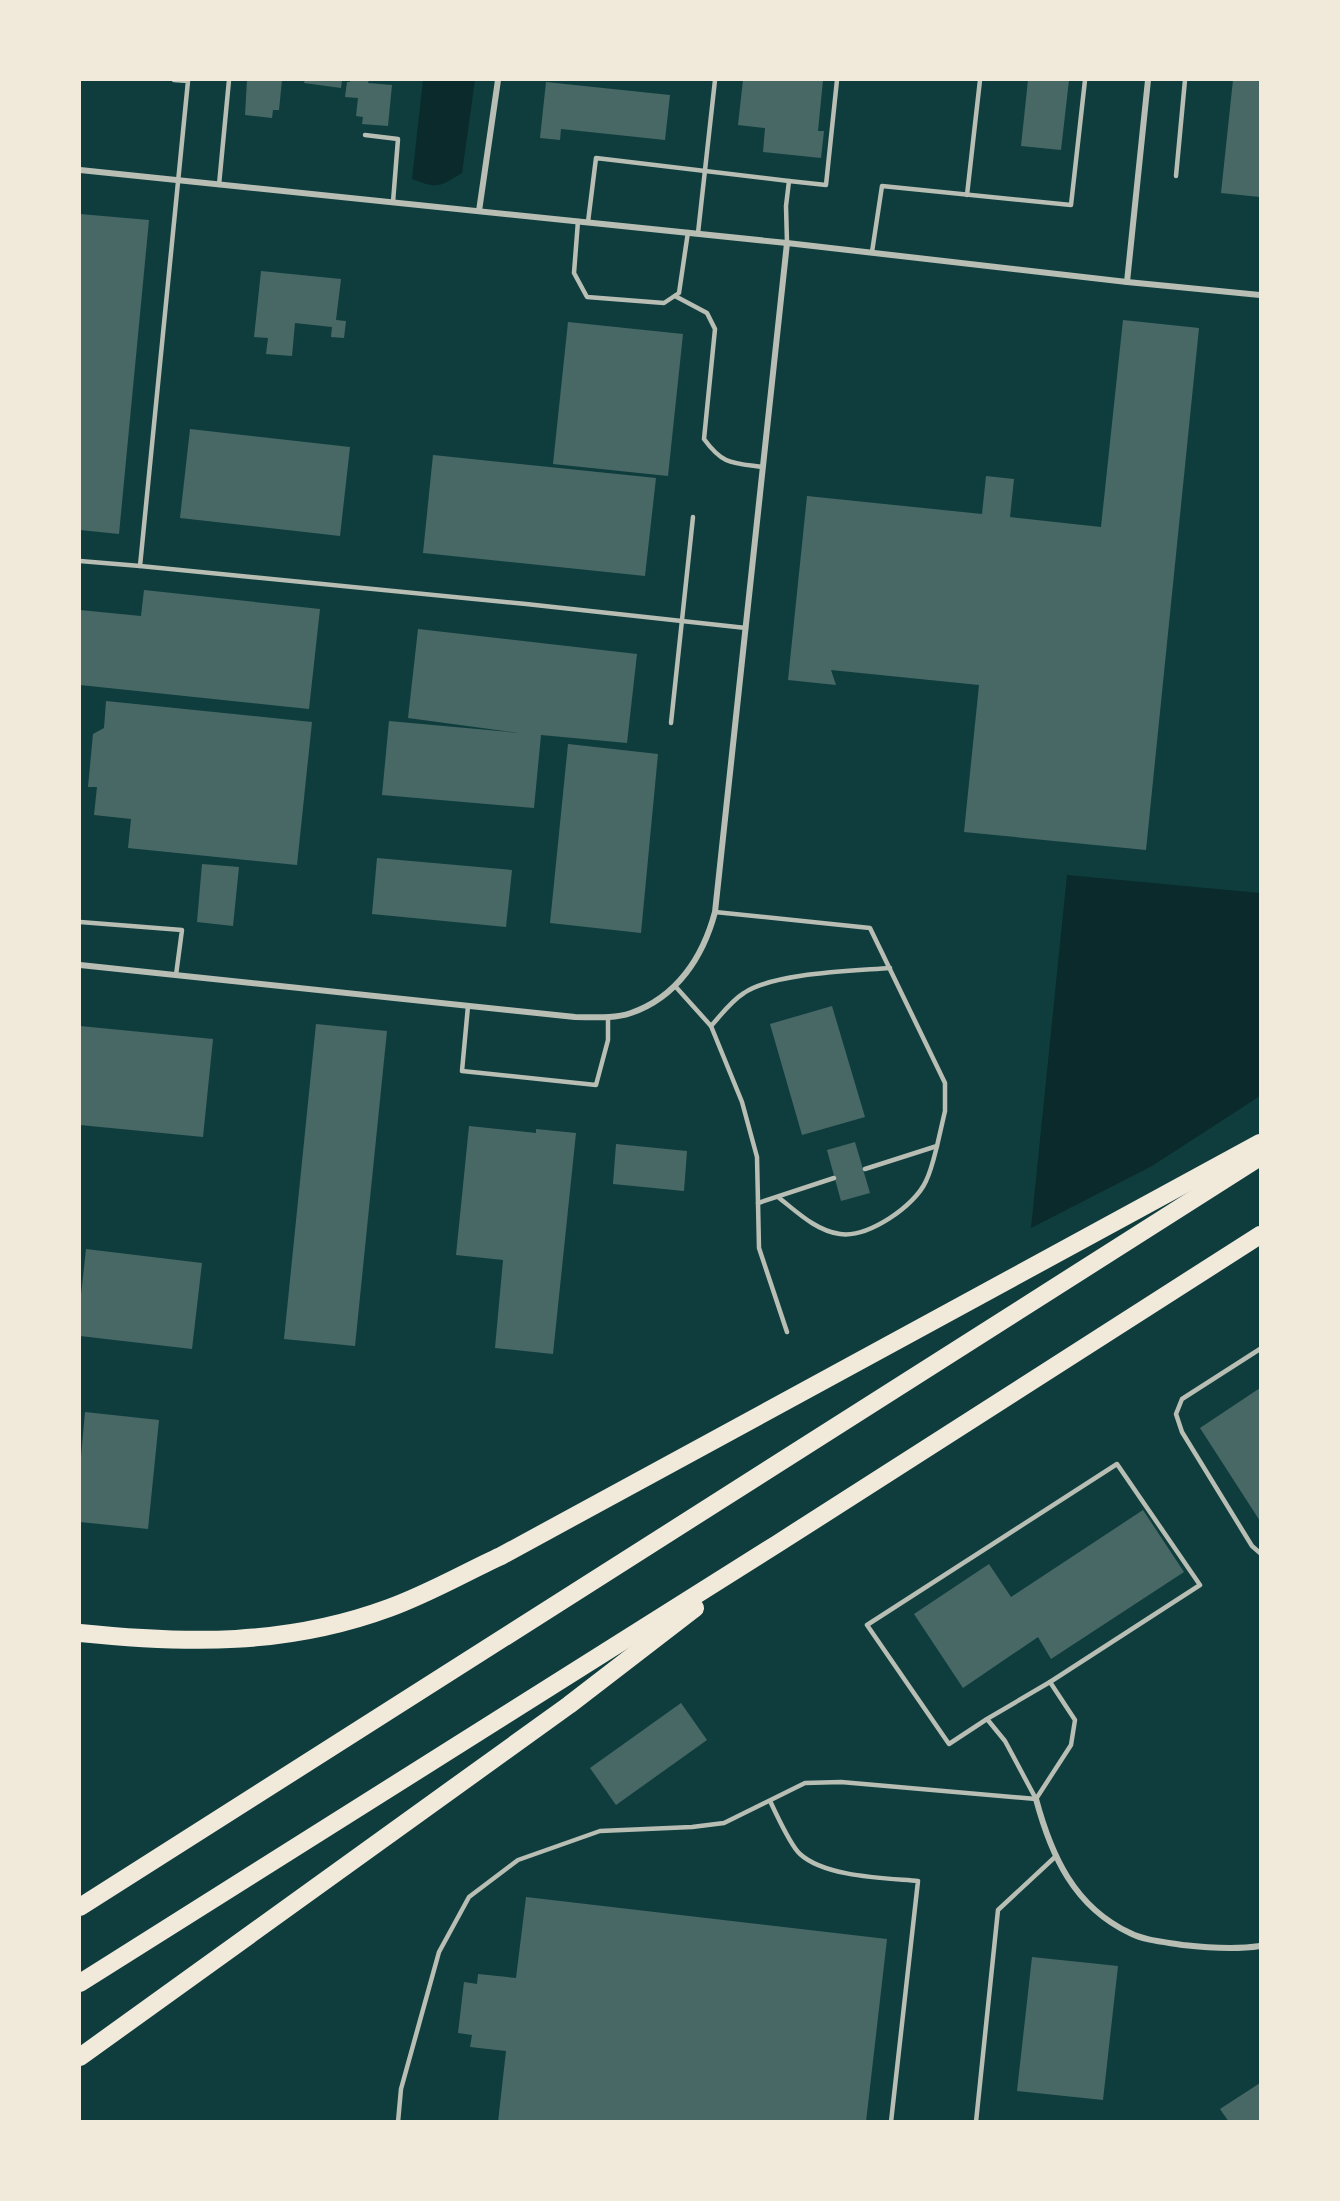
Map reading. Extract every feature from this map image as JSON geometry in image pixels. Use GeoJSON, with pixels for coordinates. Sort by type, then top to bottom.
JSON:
{"type":"FeatureCollection","features":[{"type":"Feature","properties":{"kind":"highway"},"geometry":{"type":"LineString","coordinates":[[80,1633],[155,1640],[268,1638],[390,1608],[501,1556],[1260,1143]]}},
{"type":"Feature","properties":{"kind":"highway"},"geometry":{"type":"LineString","coordinates":[[80,1907],[1260,1156]]}},
{"type":"Feature","properties":{"kind":"highway"},"geometry":{"type":"LineString","coordinates":[[80,1983],[777,1544],[1260,1235]]}},
{"type":"Feature","properties":{"kind":"highway"},"geometry":{"type":"LineString","coordinates":[[80,2057],[568,1705],[777,1544]]}},
{"type":"Feature","properties":{"kind":"street"},"geometry":{"type":"LineString","coordinates":[[479,211],[498,80]]}},
{"type":"Feature","properties":{"kind":"street"},"geometry":{"type":"LineString","coordinates":[[1127,282],[1148,80]]}},
{"type":"Feature","properties":{"kind":"street"},"geometry":{"type":"LineString","coordinates":[[80,170],[698,233],[1260,295]]}},
{"type":"Feature","properties":{"kind":"street"},"geometry":{"type":"LineString","coordinates":[[80,965],[575,1017],[608,1017],[630,1013],[662,998],[675,986],[698,957],[709,936],[715,912],[787,243]]}},
{"type":"Feature","properties":{"kind":"street"},"geometry":{"type":"LineString","coordinates":[[1036,1799],[1055,1857],[1070,1881],[1090,1906],[1131,1934],[1152,1940],[1210,1948],[1234,1949],[1260,1946]]}},
{"type":"Feature","properties":{"kind":"lane"},"geometry":{"type":"LineString","coordinates":[[140,566],[188,80],[174,80]]}},
{"type":"Feature","properties":{"kind":"lane"},"geometry":{"type":"LineString","coordinates":[[219,185],[230,80]]}},
{"type":"Feature","properties":{"kind":"lane"},"geometry":{"type":"LineString","coordinates":[[698,233],[715,80]]}},
{"type":"Feature","properties":{"kind":"lane"},"geometry":{"type":"LineString","coordinates":[[588,222],[596,158],[826,185],[837,80]]}},
{"type":"Feature","properties":{"kind":"lane"},"geometry":{"type":"LineString","coordinates":[[967,195],[980,80]]}},
{"type":"Feature","properties":{"kind":"lane"},"geometry":{"type":"LineString","coordinates":[[872,252],[882,186],[1071,205],[1084,80]]}},
{"type":"Feature","properties":{"kind":"lane"},"geometry":{"type":"LineString","coordinates":[[1176,176],[1185,80]]}},
{"type":"Feature","properties":{"kind":"lane"},"geometry":{"type":"LineString","coordinates":[[365,135],[398,139],[393,202]]}},
{"type":"Feature","properties":{"kind":"lane"},"geometry":{"type":"LineString","coordinates":[[787,243],[786,206],[789,182]]}},
{"type":"Feature","properties":{"kind":"lane"},"geometry":{"type":"LineString","coordinates":[[578,221],[574,273],[587,297],[664,303],[675,296],[679,292],[688,232]]}},
{"type":"Feature","properties":{"kind":"lane"},"geometry":{"type":"LineString","coordinates":[[675,296],[707,313],[715,329],[704,439],[716,455],[735,464],[763,467]]}},
{"type":"Feature","properties":{"kind":"lane"},"geometry":{"type":"LineString","coordinates":[[672,723],[693,517]]}},
{"type":"Feature","properties":{"kind":"lane"},"geometry":{"type":"LineString","coordinates":[[80,561],[746,628]]}},
{"type":"Feature","properties":{"kind":"lane"},"geometry":{"type":"LineString","coordinates":[[715,912],[870,928],[945,1083],[945,1111],[938,1146],[926,1183],[887,1221],[862,1233],[840,1234],[812,1223],[778,1197]]}},
{"type":"Feature","properties":{"kind":"lane"},"geometry":{"type":"LineString","coordinates":[[80,922],[182,930],[176,975]]}},
{"type":"Feature","properties":{"kind":"lane"},"geometry":{"type":"LineString","coordinates":[[711,1026],[743,993],[768,982],[824,973],[890,968]]}},
{"type":"Feature","properties":{"kind":"lane"},"geometry":{"type":"LineString","coordinates":[[675,986],[711,1026],[745,1113],[757,1157],[759,1248],[787,1332]]}},
{"type":"Feature","properties":{"kind":"lane"},"geometry":{"type":"LineString","coordinates":[[468,1006],[462,1071],[596,1085],[608,1041],[608,1017]]}},
{"type":"Feature","properties":{"kind":"lane"},"geometry":{"type":"LineString","coordinates":[[864,1169],[938,1146]]}},
{"type":"Feature","properties":{"kind":"lane"},"geometry":{"type":"LineString","coordinates":[[758,1203],[834,1178]]}},
{"type":"Feature","properties":{"kind":"lane"},"geometry":{"type":"LineString","coordinates":[[1260,1349],[1182,1399],[1176,1414],[1182,1432],[1252,1546],[1260,1553]]}},
{"type":"Feature","properties":{"kind":"lane"},"geometry":{"type":"LineString","coordinates":[[1118,1464],[1200,1585],[1050,1682],[949,1744],[867,1625],[1118,1464]]}},
{"type":"Feature","properties":{"kind":"lane"},"geometry":{"type":"LineString","coordinates":[[1036,1799],[1071,1744],[1076,1720],[1050,1682]]}},
{"type":"Feature","properties":{"kind":"lane"},"geometry":{"type":"LineString","coordinates":[[987,1719],[1005,1741],[1036,1799]]}},
{"type":"Feature","properties":{"kind":"lane"},"geometry":{"type":"LineString","coordinates":[[398,2121],[401,2090],[439,1952],[469,1897],[518,1860],[600,1831],[692,1827],[724,1823],[805,1783],[840,1782],[1036,1799]]}},
{"type":"Feature","properties":{"kind":"lane"},"geometry":{"type":"LineString","coordinates":[[770,1801],[799,1853],[817,1865],[838,1871],[918,1881],[891,2121]]}},
{"type":"Feature","properties":{"kind":"lane"},"geometry":{"type":"LineString","coordinates":[[976,2121],[998,1910],[1055,1857]]}},
{"type":"Feature","properties":{"kind":"water"},"geometry":{"type":"Polygon","coordinates":[[[423,80],[475,80],[462,173],[438,185],[412,179],[423,80]]]}},
{"type":"Feature","properties":{"kind":"water"},"geometry":{"type":"Polygon","coordinates":[[[1067,875],[1260,893],[1260,1096],[1152,1166],[1031,1228],[1067,875]]]}},
{"type":"Feature","properties":{"kind":"building"},"geometry":{"type":"Polygon","coordinates":[[[247,80],[282,80],[279,110],[273,110],[272,118],[245,115],[247,80]]]}},
{"type":"Feature","properties":{"kind":"building"},"geometry":{"type":"Polygon","coordinates":[[[305,80],[342,80],[341,88],[304,83],[305,80]]]}},
{"type":"Feature","properties":{"kind":"building"},"geometry":{"type":"Polygon","coordinates":[[[369,80],[368,83],[392,85],[388,126],[362,124],[363,117],[356,116],[358,98],[345,97],[347,82],[369,80]]]}},
{"type":"Feature","properties":{"kind":"building"},"geometry":{"type":"Polygon","coordinates":[[[743,80],[823,80],[818,131],[824,131],[821,158],[763,152],[765,128],[738,125],[743,80]]]}},
{"type":"Feature","properties":{"kind":"building"},"geometry":{"type":"Polygon","coordinates":[[[1028,80],[1069,80],[1061,150],[1021,146],[1028,80]]]}},
{"type":"Feature","properties":{"kind":"building"},"geometry":{"type":"Polygon","coordinates":[[[1233,80],[1260,80],[1260,197],[1221,193],[1233,80]]]}},
{"type":"Feature","properties":{"kind":"building"},"geometry":{"type":"Polygon","coordinates":[[[546,82],[670,95],[665,140],[561,129],[560,140],[540,138],[546,82]]]}},
{"type":"Feature","properties":{"kind":"building"},"geometry":{"type":"Polygon","coordinates":[[[80,214],[149,220],[119,534],[80,530],[80,214]]]}},
{"type":"Feature","properties":{"kind":"building"},"geometry":{"type":"Polygon","coordinates":[[[261,271],[341,279],[336,320],[346,321],[344,338],[331,337],[332,327],[295,323],[292,356],[266,354],[268,338],[254,337],[261,271]]]}},
{"type":"Feature","properties":{"kind":"building"},"geometry":{"type":"Polygon","coordinates":[[[1123,320],[1199,328],[1146,850],[964,832],[979,685],[831,670],[836,685],[788,680],[807,496],[982,514],[986,476],[1014,479],[1010,517],[1101,527],[1123,320]]]}},
{"type":"Feature","properties":{"kind":"building"},"geometry":{"type":"Polygon","coordinates":[[[568,322],[683,334],[668,476],[553,464],[568,322]]]}},
{"type":"Feature","properties":{"kind":"building"},"geometry":{"type":"Polygon","coordinates":[[[190,429],[350,447],[340,536],[180,518],[190,429]]]}},
{"type":"Feature","properties":{"kind":"building"},"geometry":{"type":"Polygon","coordinates":[[[433,455],[656,478],[645,576],[423,553],[433,455]]]}},
{"type":"Feature","properties":{"kind":"building"},"geometry":{"type":"Polygon","coordinates":[[[144,590],[320,609],[309,709],[80,685],[80,610],[141,616],[144,590]]]}},
{"type":"Feature","properties":{"kind":"building"},"geometry":{"type":"Polygon","coordinates":[[[418,629],[637,654],[627,743],[541,735],[534,808],[382,795],[389,721],[520,733],[408,718],[418,629]]]}},
{"type":"Feature","properties":{"kind":"building"},"geometry":{"type":"Polygon","coordinates":[[[106,701],[312,722],[297,865],[128,848],[131,819],[94,815],[97,787],[88,787],[93,734],[104,728],[106,701]]]}},
{"type":"Feature","properties":{"kind":"building"},"geometry":{"type":"Polygon","coordinates":[[[568,744],[658,754],[641,933],[550,923],[568,744]]]}},
{"type":"Feature","properties":{"kind":"building"},"geometry":{"type":"Polygon","coordinates":[[[377,858],[512,870],[506,927],[372,914],[377,858]]]}},
{"type":"Feature","properties":{"kind":"building"},"geometry":{"type":"Polygon","coordinates":[[[202,864],[239,867],[233,926],[197,922],[202,864]]]}},
{"type":"Feature","properties":{"kind":"building"},"geometry":{"type":"Polygon","coordinates":[[[832,1006],[865,1117],[802,1135],[770,1024],[832,1006]]]}},
{"type":"Feature","properties":{"kind":"building"},"geometry":{"type":"Polygon","coordinates":[[[316,1024],[387,1031],[355,1346],[284,1339],[316,1024]]]}},
{"type":"Feature","properties":{"kind":"building"},"geometry":{"type":"Polygon","coordinates":[[[80,1026],[213,1039],[203,1137],[80,1125],[80,1026]]]}},
{"type":"Feature","properties":{"kind":"building"},"geometry":{"type":"Polygon","coordinates":[[[469,1126],[536,1133],[536,1129],[576,1133],[553,1354],[495,1348],[503,1260],[456,1255],[469,1126]]]}},
{"type":"Feature","properties":{"kind":"building"},"geometry":{"type":"Polygon","coordinates":[[[855,1142],[870,1193],[841,1201],[827,1150],[855,1142]]]}},
{"type":"Feature","properties":{"kind":"building"},"geometry":{"type":"Polygon","coordinates":[[[616,1144],[687,1151],[684,1191],[613,1184],[616,1144]]]}},
{"type":"Feature","properties":{"kind":"building"},"geometry":{"type":"Polygon","coordinates":[[[86,1249],[202,1263],[192,1349],[80,1336],[80,1304],[86,1249]]]}},
{"type":"Feature","properties":{"kind":"building"},"geometry":{"type":"Polygon","coordinates":[[[1260,1388],[1260,1521],[1200,1428],[1260,1388]]]}},
{"type":"Feature","properties":{"kind":"building"},"geometry":{"type":"Polygon","coordinates":[[[85,1412],[159,1420],[148,1529],[80,1522],[80,1468],[85,1412]]]}},
{"type":"Feature","properties":{"kind":"building"},"geometry":{"type":"Polygon","coordinates":[[[1143,1510],[1184,1572],[1051,1659],[1038,1637],[963,1688],[914,1614],[989,1564],[1011,1597],[1143,1510]]]}},
{"type":"Feature","properties":{"kind":"building"},"geometry":{"type":"Polygon","coordinates":[[[681,1703],[707,1740],[616,1805],[590,1768],[681,1703]]]}},
{"type":"Feature","properties":{"kind":"building"},"geometry":{"type":"Polygon","coordinates":[[[526,1897],[887,1939],[866,2122],[498,2122],[506,2051],[470,2047],[472,2035],[458,2033],[464,1982],[477,1984],[478,1974],[516,1978],[526,1897]]]}},
{"type":"Feature","properties":{"kind":"building"},"geometry":{"type":"Polygon","coordinates":[[[1032,1957],[1118,1966],[1103,2100],[1017,2091],[1032,1957]]]}},
{"type":"Feature","properties":{"kind":"building"},"geometry":{"type":"Polygon","coordinates":[[[1260,2083],[1260,2122],[1229,2122],[1220,2109],[1260,2083]]]}}]}
